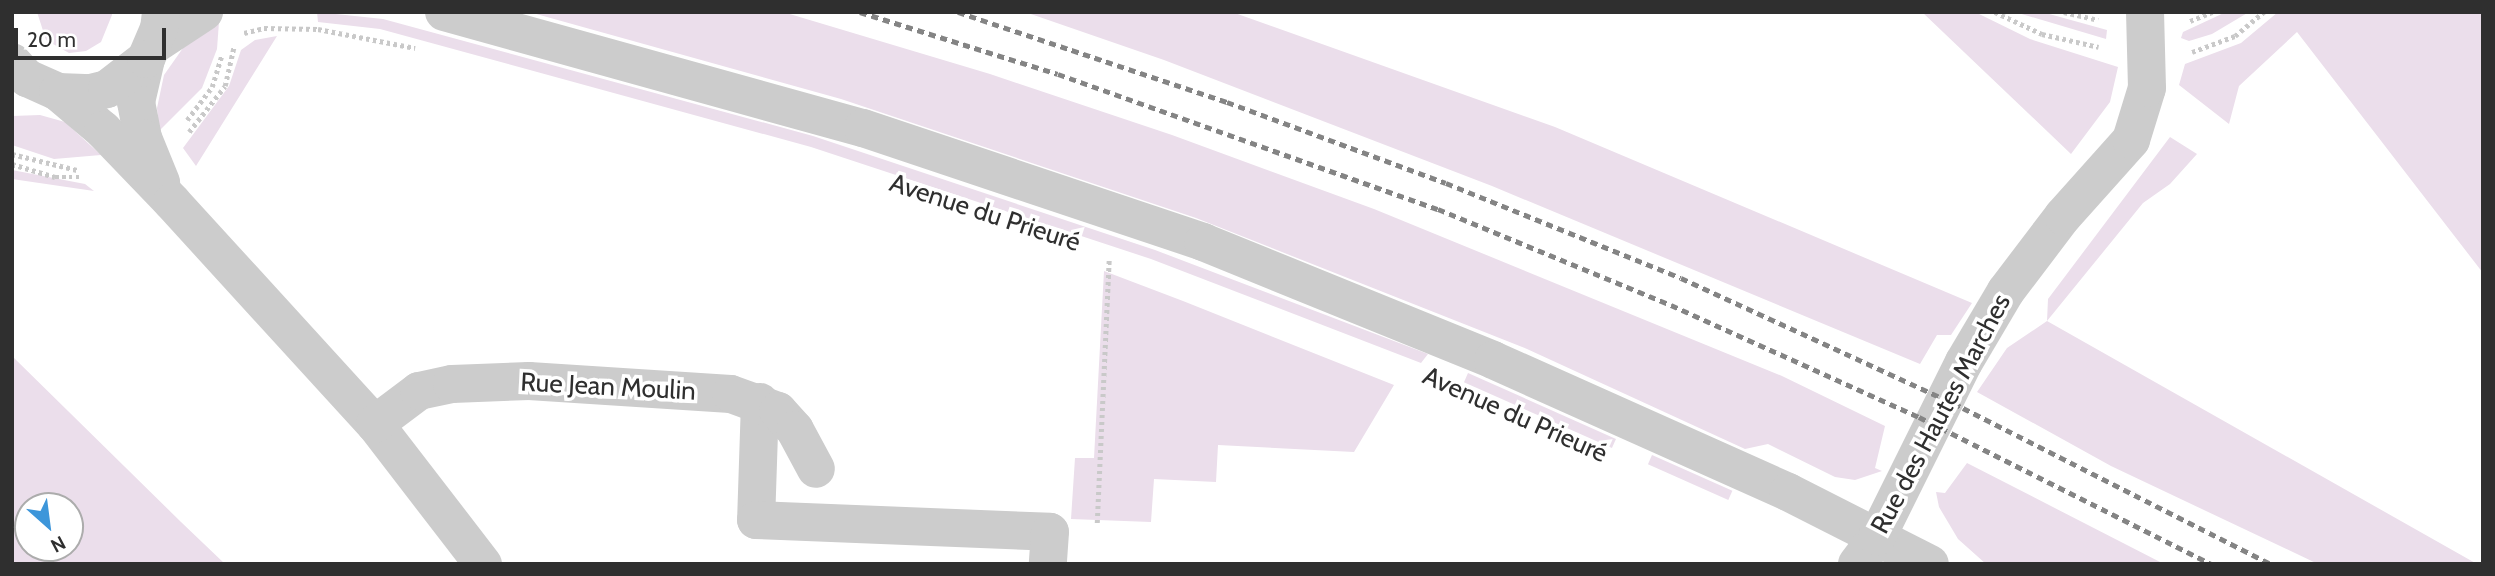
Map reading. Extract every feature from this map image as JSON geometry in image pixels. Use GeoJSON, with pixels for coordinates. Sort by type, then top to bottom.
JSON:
{"type":"FeatureCollection","features":[{"type":"Feature","properties":{"kind":"street"},"geometry":{"type":"LineString","coordinates":[[37,91],[91,93],[107,89],[154,39],[204,12]]}},
{"type":"Feature","properties":{"kind":"street","name":"Avenue du Prieuré"},"geometry":{"type":"LineString","coordinates":[[444,12],[863,128],[1203,242],[1493,360],[1788,492],[1867,551],[1930,564]]}},
{"type":"Feature","properties":{"kind":"street","name":"Rue des Hautes Marches"},"geometry":{"type":"LineString","coordinates":[[1867,551],[1964,362],[2006,291],[2131,140],[2145,102],[2145,12]]}},
{"type":"Feature","properties":{"kind":"street"},"geometry":{"type":"LineString","coordinates":[[139,156],[136,102],[154,39]]}},
{"type":"Feature","properties":{"kind":"street"},"geometry":{"type":"LineString","coordinates":[[12,62],[37,91],[103,130],[139,156],[172,202],[375,424],[473,561]]}},
{"type":"Feature","properties":{"kind":"street","name":"Rue Jean Moulin"},"geometry":{"type":"LineString","coordinates":[[375,424],[419,391],[480,382],[530,381],[731,394],[760,401],[778,411],[795,430],[816,470]]}},
{"type":"Feature","properties":{"kind":"street"},"geometry":{"type":"LineString","coordinates":[[760,401],[756,520],[1049,548]]}},
{"type":"Feature","properties":{"kind":"path"},"geometry":{"type":"LineString","coordinates":[[139,156],[185,123],[212,87],[228,42],[248,31],[318,30],[420,49]]}},
{"type":"Feature","properties":{"kind":"path"},"geometry":{"type":"LineString","coordinates":[[12,164],[74,178],[175,142],[208,111],[232,68],[233,38]]}},
{"type":"Feature","properties":{"kind":"path","name":"Avenue du Prieuré"},"geometry":{"type":"LineString","coordinates":[[1049,548],[1097,533],[1110,254],[1122,258]]}},
{"type":"Feature","properties":{"kind":"shaded area"},"geometry":{"type":"Polygon","coordinates":[[[37,12],[112,12],[112,15],[101,42],[86,51],[69,53],[46,40],[37,12]]]}},
{"type":"Feature","properties":{"kind":"shaded area"},"geometry":{"type":"Polygon","coordinates":[[[317,12],[383,19],[813,136],[1155,250],[1428,354],[1421,363],[1151,259],[811,147],[380,29],[318,22],[317,12]]]}},
{"type":"Feature","properties":{"kind":"shaded area"},"geometry":{"type":"Polygon","coordinates":[[[529,12],[783,12],[990,74],[1172,135],[1374,209],[1782,376],[1885,426],[1875,468],[1882,471],[1855,480],[1835,477],[1768,444],[1745,449],[1527,349],[1196,218],[841,99],[529,12]]]}},
{"type":"Feature","properties":{"kind":"shaded area"},"geometry":{"type":"Polygon","coordinates":[[[1025,12],[1232,12],[1555,127],[1972,303],[1951,335],[1937,335],[1920,364],[1492,186],[1164,60],[1025,12]]]}},
{"type":"Feature","properties":{"kind":"shaded area"},"geometry":{"type":"Polygon","coordinates":[[[1922,12],[1975,12],[2030,39],[2118,67],[2110,102],[2071,154],[1922,12]]]}},
{"type":"Feature","properties":{"kind":"shaded area"},"geometry":{"type":"Polygon","coordinates":[[[2015,12],[2042,12],[2107,30],[2106,39],[2015,12]]]}},
{"type":"Feature","properties":{"kind":"shaded area"},"geometry":{"type":"Polygon","coordinates":[[[2226,12],[2249,12],[2212,34],[2189,41],[2181,38],[2183,32],[2226,12]]]}},
{"type":"Feature","properties":{"kind":"shaded area"},"geometry":{"type":"Polygon","coordinates":[[[2278,12],[2483,12],[2483,273],[2297,32],[2239,86],[2229,124],[2179,85],[2185,64],[2241,43],[2278,12]]]}},
{"type":"Feature","properties":{"kind":"shaded area"},"geometry":{"type":"Polygon","coordinates":[[[219,22],[217,49],[202,88],[159,131],[157,108],[164,75],[183,48],[219,22]]]}},
{"type":"Feature","properties":{"kind":"shaded area"},"geometry":{"type":"Polygon","coordinates":[[[277,36],[196,166],[183,148],[229,86],[241,50],[255,40],[277,36]]]}},
{"type":"Feature","properties":{"kind":"shaded area"},"geometry":{"type":"Polygon","coordinates":[[[40,115],[65,122],[101,155],[54,159],[12,145],[12,116],[40,115]]]}},
{"type":"Feature","properties":{"kind":"shaded area"},"geometry":{"type":"Polygon","coordinates":[[[2170,137],[2197,154],[2170,184],[2143,203],[2047,321],[2048,299],[2170,137]]]}},
{"type":"Feature","properties":{"kind":"shaded area"},"geometry":{"type":"Polygon","coordinates":[[[12,170],[85,184],[94,191],[12,179],[12,170]]]}},
{"type":"Feature","properties":{"kind":"shaded area"},"geometry":{"type":"Polygon","coordinates":[[[1104,271],[1394,385],[1354,452],[1218,445],[1216,482],[1154,479],[1151,522],[1071,519],[1075,458],[1094,458],[1104,271]]]}},
{"type":"Feature","properties":{"kind":"shaded area"},"geometry":{"type":"Polygon","coordinates":[[[2047,321],[2477,564],[2318,564],[2111,466],[1977,392],[2007,348],[2047,321]]]}},
{"type":"Feature","properties":{"kind":"shaded area"},"geometry":{"type":"Polygon","coordinates":[[[12,356],[181,522],[225,564],[12,564],[12,356]]]}},
{"type":"Feature","properties":{"kind":"shaded area"},"geometry":{"type":"Polygon","coordinates":[[[1468,373],[1616,439],[1612,448],[1464,382],[1468,373]]]}},
{"type":"Feature","properties":{"kind":"shaded area"},"geometry":{"type":"Polygon","coordinates":[[[1652,455],[1732,491],[1728,500],[1648,464],[1652,455]]]}},
{"type":"Feature","properties":{"kind":"shaded area"},"geometry":{"type":"Polygon","coordinates":[[[1967,463],[2164,564],[1986,564],[1958,539],[1939,507],[1936,492],[1945,493],[1967,463]]]}},
{"type":"Feature","properties":{"kind":"railway"},"geometry":{"type":"LineString","coordinates":[[860,12],[1058,74],[1438,209],[1671,305],[1919,417],[2211,564]]}},
{"type":"Feature","properties":{"kind":"railway"},"geometry":{"type":"LineString","coordinates":[[958,12],[1227,102],[1446,183],[1681,278],[1963,408],[2271,564]]}}]}
